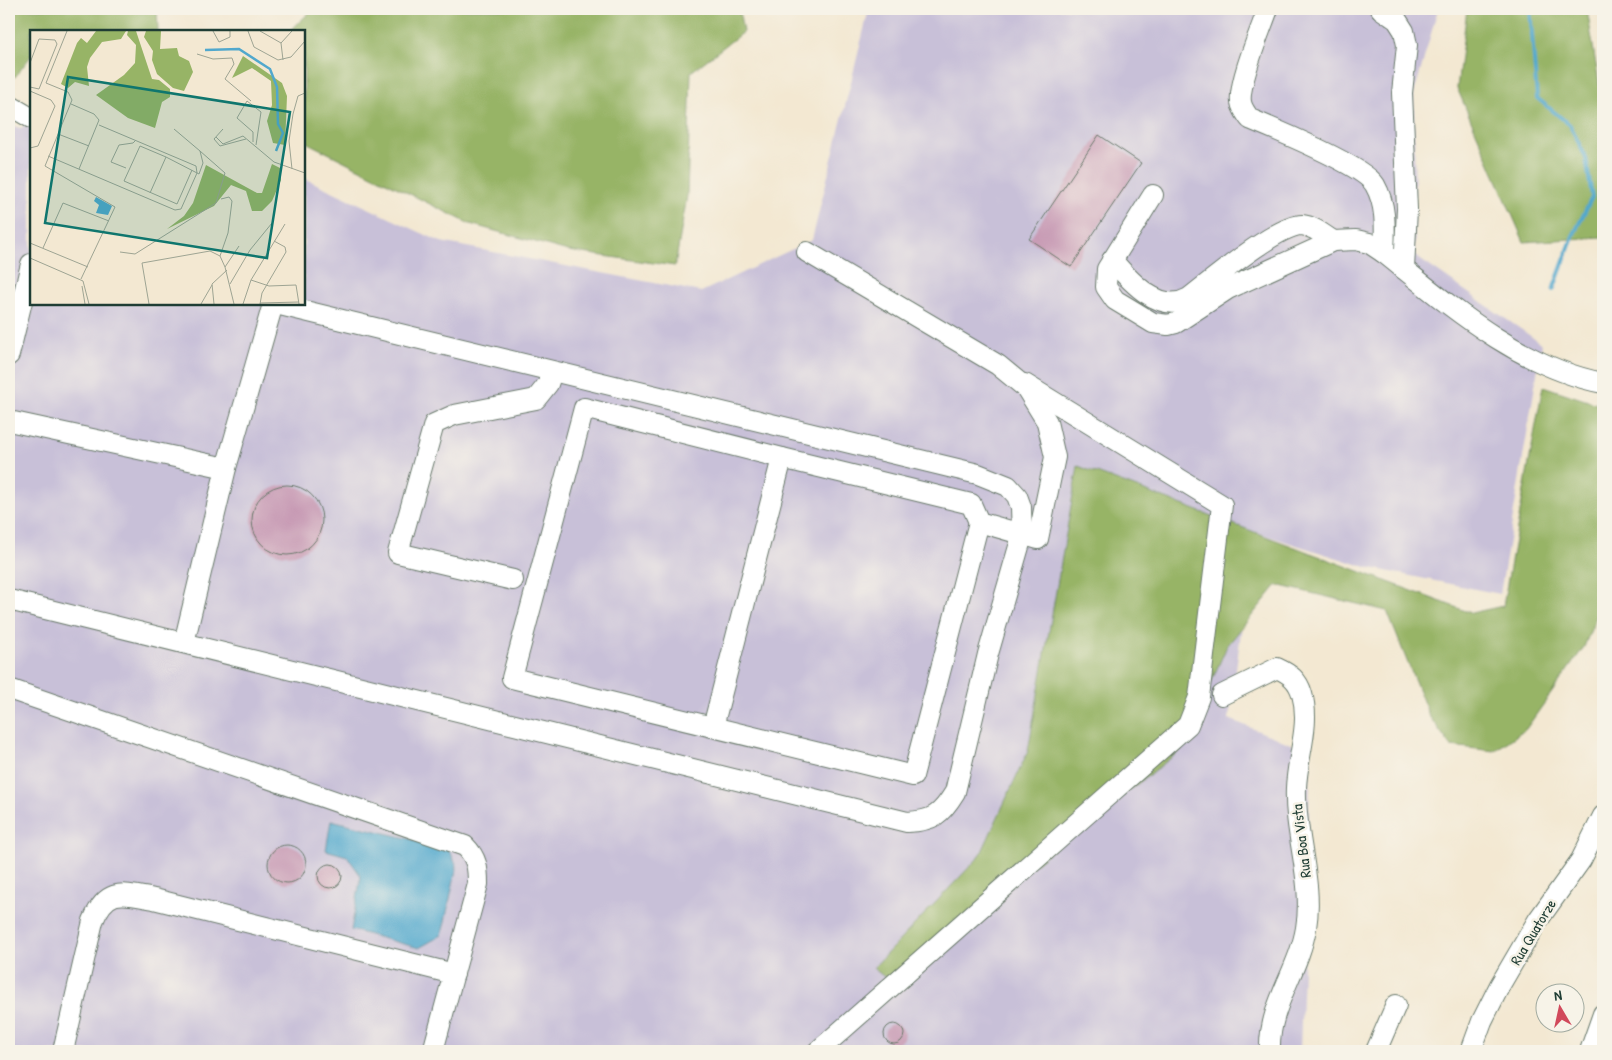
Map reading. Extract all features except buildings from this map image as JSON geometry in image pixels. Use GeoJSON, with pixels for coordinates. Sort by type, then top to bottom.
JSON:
{"type":"FeatureCollection","features":[{"type":"Feature","properties":{"kind":"street"},"geometry":{"type":"LineString","coordinates":[[1268,9],[1244,80],[1240,98],[1244,111],[1250,118],[1356,169],[1374,183],[1382,199],[1385,220],[1384,253]]}},
{"type":"Feature","properties":{"kind":"street"},"geometry":{"type":"LineString","coordinates":[[1381,9],[1397,20],[1404,31],[1407,45],[1402,93],[1407,209],[1404,269]]}},
{"type":"Feature","properties":{"kind":"street"},"geometry":{"type":"LineString","coordinates":[[9,106],[30,117]]}},
{"type":"Feature","properties":{"kind":"street"},"geometry":{"type":"LineString","coordinates":[[1153,195],[1112,260],[1105,278],[1109,294],[1115,300],[1154,322],[1168,325],[1176,323],[1272,237],[1292,227],[1305,226],[1312,228],[1333,241]]}},
{"type":"Feature","properties":{"kind":"street"},"geometry":{"type":"LineString","coordinates":[[1224,281],[1333,241],[1356,240],[1369,243],[1492,335],[1507,344],[1555,368],[1603,382]]}},
{"type":"Feature","properties":{"kind":"street"},"geometry":{"type":"LineString","coordinates":[[806,252],[998,365],[1019,380],[1222,505],[1199,697],[1188,725],[818,1051]]}},
{"type":"Feature","properties":{"kind":"street"},"geometry":{"type":"LineString","coordinates":[[9,355],[30,268]]}},
{"type":"Feature","properties":{"kind":"street"},"geometry":{"type":"LineString","coordinates":[[184,643],[226,468],[274,305]]}},
{"type":"Feature","properties":{"kind":"street"},"geometry":{"type":"LineString","coordinates":[[9,600],[906,822],[923,821],[935,817],[946,807],[955,792],[988,654],[1022,536],[1021,507],[1017,496],[1008,486],[978,474],[278,305]]}},
{"type":"Feature","properties":{"kind":"street"},"geometry":{"type":"LineString","coordinates":[[513,580],[398,553],[434,424],[454,415],[536,399],[548,384],[552,372]]}},
{"type":"Feature","properties":{"kind":"street"},"geometry":{"type":"LineString","coordinates":[[979,522],[1022,536],[1038,539],[1055,457],[1047,422],[1019,380]]}},
{"type":"Feature","properties":{"kind":"street"},"geometry":{"type":"LineString","coordinates":[[584,408],[971,504],[979,522],[913,776],[512,678],[584,408]]}},
{"type":"Feature","properties":{"kind":"street"},"geometry":{"type":"LineString","coordinates":[[9,421],[226,468]]}},
{"type":"Feature","properties":{"kind":"street"},"geometry":{"type":"LineString","coordinates":[[713,727],[782,458]]}},
{"type":"Feature","properties":{"kind":"street","name":"Rua Boa Vista"},"geometry":{"type":"LineString","coordinates":[[1222,695],[1277,668],[1293,675],[1302,694],[1305,730],[1296,787],[1297,825],[1306,872],[1306,928],[1294,967],[1273,1019],[1270,1051]]}},
{"type":"Feature","properties":{"kind":"street"},"geometry":{"type":"LineString","coordinates":[[9,689],[465,846],[473,854],[478,867],[478,884],[433,1051]]}},
{"type":"Feature","properties":{"kind":"street","name":"Rua Quatorze"},"geometry":{"type":"LineString","coordinates":[[1471,1051],[1482,1021],[1500,985],[1538,920],[1581,860],[1603,816]]}},
{"type":"Feature","properties":{"kind":"street"},"geometry":{"type":"LineString","coordinates":[[63,1051],[93,921],[100,905],[114,896],[132,895],[154,899],[454,974]]}},
{"type":"Feature","properties":{"kind":"street"},"geometry":{"type":"LineString","coordinates":[[1376,1051],[1396,1005]]}},
{"type":"Feature","properties":{"kind":"street"},"geometry":{"type":"LineString","coordinates":[[1590,1051],[1603,1014]]}},
{"type":"Feature","properties":{"kind":"shaded area"},"geometry":{"type":"Polygon","coordinates":[[[869,9],[1438,9],[1414,94],[1415,256],[1542,344],[1500,594],[1366,567],[1255,532],[1229,719],[1311,752],[1300,1051],[9,1051],[9,125],[21,128],[30,122],[30,305],[305,305],[305,178],[441,242],[701,292],[812,240],[869,9]]]}},
{"type":"Feature","properties":{"kind":"green space"},"geometry":{"type":"Polygon","coordinates":[[[9,9],[157,9],[158,30],[30,30],[30,57],[15,77],[9,75],[9,9]]]}},
{"type":"Feature","properties":{"kind":"green space"},"geometry":{"type":"Polygon","coordinates":[[[313,9],[739,9],[743,32],[691,72],[687,196],[675,266],[568,251],[470,224],[305,142],[305,30],[291,30],[313,9]]]}},
{"type":"Feature","properties":{"kind":"green space"},"geometry":{"type":"Polygon","coordinates":[[[1467,9],[1587,9],[1603,108],[1603,237],[1524,242],[1457,88],[1467,9]]]}},
{"type":"Feature","properties":{"kind":"green space"},"geometry":{"type":"Polygon","coordinates":[[[1543,386],[1603,406],[1603,595],[1584,647],[1526,729],[1494,751],[1451,746],[1429,716],[1387,611],[1277,585],[1227,646],[1181,750],[887,979],[873,968],[980,856],[1028,751],[1078,466],[1471,613],[1503,606],[1543,386]]]}},
{"type":"Feature","properties":{"kind":"water"},"geometry":{"type":"Polygon","coordinates":[[[331,820],[448,848],[457,866],[442,935],[419,948],[351,930],[361,876],[347,856],[326,850],[331,820]]]}},
{"type":"Feature","properties":{"kind":"waterway"},"geometry":{"type":"LineString","coordinates":[[1530,9],[1537,98],[1570,125],[1586,158],[1592,197],[1574,234],[1553,290]]}}]}
